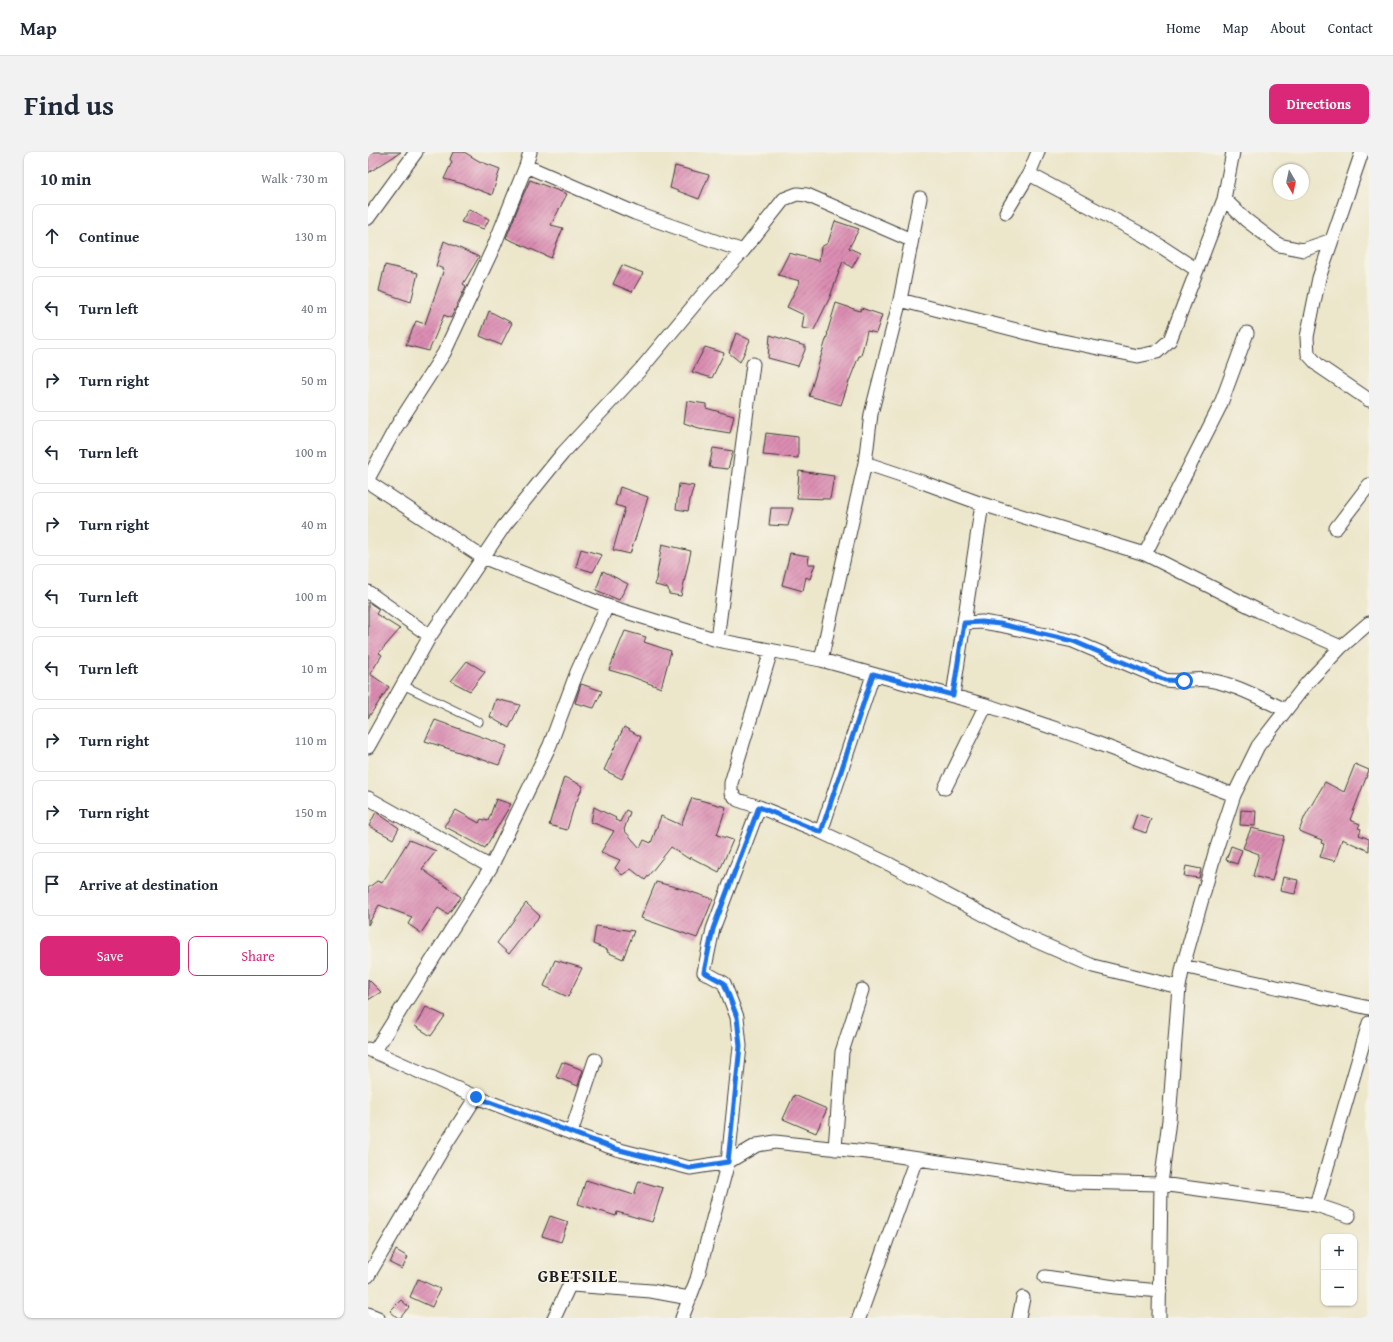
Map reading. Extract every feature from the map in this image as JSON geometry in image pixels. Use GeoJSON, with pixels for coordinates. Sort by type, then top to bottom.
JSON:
{"type":"FeatureCollection","features":[{"type":"Feature","properties":{"kind":"street"},"geometry":{"type":"LineString","coordinates":[[368,218],[416,152]]}},
{"type":"Feature","properties":{"kind":"street"},"geometry":{"type":"LineString","coordinates":[[368,479],[395,430],[444,353],[494,246],[526,166],[530,152]]}},
{"type":"Feature","properties":{"kind":"street"},"geometry":{"type":"LineString","coordinates":[[1006,212],[1029,174],[1038,152]]}},
{"type":"Feature","properties":{"kind":"street"},"geometry":{"type":"LineString","coordinates":[[900,300],[1043,337],[1138,356],[1158,352],[1170,340],[1224,198],[1233,152]]}},
{"type":"Feature","properties":{"kind":"street"},"geometry":{"type":"LineString","coordinates":[[1362,152],[1319,278],[1307,337],[1308,354],[1319,366],[1369,400]]}},
{"type":"Feature","properties":{"kind":"street"},"geometry":{"type":"LineString","coordinates":[[526,166],[635,213],[743,251]]}},
{"type":"Feature","properties":{"kind":"street"},"geometry":{"type":"LineString","coordinates":[[1029,174],[1145,236],[1197,270]]}},
{"type":"Feature","properties":{"kind":"street"},"geometry":{"type":"LineString","coordinates":[[368,746],[430,636],[504,526],[563,454],[641,369],[704,293],[743,251],[784,199],[797,194],[807,195],[912,240]]}},
{"type":"Feature","properties":{"kind":"street"},"geometry":{"type":"LineString","coordinates":[[821,660],[865,463],[871,414],[900,300],[920,198]]}},
{"type":"Feature","properties":{"kind":"street"},"geometry":{"type":"LineString","coordinates":[[1224,198],[1246,220],[1279,245],[1303,250],[1332,240]]}},
{"type":"Feature","properties":{"kind":"street"},"geometry":{"type":"LineString","coordinates":[[1145,554],[1220,406],[1247,333]]}},
{"type":"Feature","properties":{"kind":"street"},"geometry":{"type":"LineString","coordinates":[[717,640],[753,364]]}},
{"type":"Feature","properties":{"kind":"street"},"geometry":{"type":"LineString","coordinates":[[865,463],[982,504],[1145,554],[1259,611],[1341,647]]}},
{"type":"Feature","properties":{"kind":"street"},"geometry":{"type":"LineString","coordinates":[[368,482],[482,558],[607,606],[717,640],[821,660],[953,695],[1086,739],[1234,795]]}},
{"type":"Feature","properties":{"kind":"street"},"geometry":{"type":"LineString","coordinates":[[1336,528],[1369,485]]}},
{"type":"Feature","properties":{"kind":"street"},"geometry":{"type":"LineString","coordinates":[[953,695],[982,504]]}},
{"type":"Feature","properties":{"kind":"street"},"geometry":{"type":"LineString","coordinates":[[368,592],[430,636]]}},
{"type":"Feature","properties":{"kind":"street"},"geometry":{"type":"LineString","coordinates":[[607,606],[577,672],[550,745],[491,867],[371,1050],[476,1097],[571,1133],[616,1149],[690,1168],[728,1162],[758,1145],[774,1142],[885,1154],[1072,1182],[1161,1184],[1316,1205],[1348,1216]]}},
{"type":"Feature","properties":{"kind":"street"},"geometry":{"type":"LineString","coordinates":[[964,623],[982,622],[1000,624],[1073,641],[1165,680],[1178,682],[1200,679],[1217,682],[1243,691],[1286,710]]}},
{"type":"Feature","properties":{"kind":"street"},"geometry":{"type":"LineString","coordinates":[[1159,1318],[1161,1184],[1169,1120],[1179,987],[1183,966],[1215,853],[1234,795],[1258,746],[1307,683],[1341,647],[1369,623]]}},
{"type":"Feature","properties":{"kind":"street"},"geometry":{"type":"LineString","coordinates":[[771,651],[731,783],[731,793],[738,800],[821,832],[889,864],[1020,934],[1093,966],[1179,987]]}},
{"type":"Feature","properties":{"kind":"street"},"geometry":{"type":"LineString","coordinates":[[821,832],[873,674]]}},
{"type":"Feature","properties":{"kind":"street"},"geometry":{"type":"LineString","coordinates":[[945,788],[986,705]]}},
{"type":"Feature","properties":{"kind":"street"},"geometry":{"type":"LineString","coordinates":[[368,798],[491,867]]}},
{"type":"Feature","properties":{"kind":"street"},"geometry":{"type":"LineString","coordinates":[[682,1318],[697,1279],[728,1162],[740,1046],[737,1017],[724,983],[704,972],[713,929],[759,807]]}},
{"type":"Feature","properties":{"kind":"street"},"geometry":{"type":"LineString","coordinates":[[1183,966],[1369,1008]]}},
{"type":"Feature","properties":{"kind":"street"},"geometry":{"type":"LineString","coordinates":[[835,1149],[842,1052],[862,990]]}},
{"type":"Feature","properties":{"kind":"street"},"geometry":{"type":"LineString","coordinates":[[1316,1205],[1369,1023]]}},
{"type":"Feature","properties":{"kind":"street"},"geometry":{"type":"LineString","coordinates":[[571,1133],[595,1060]]}},
{"type":"Feature","properties":{"kind":"street"},"geometry":{"type":"LineString","coordinates":[[370,1270],[442,1150],[476,1097]]}},
{"type":"Feature","properties":{"kind":"street"},"geometry":{"type":"LineString","coordinates":[[859,1318],[916,1159]]}},
{"type":"Feature","properties":{"kind":"street"},"geometry":{"type":"LineString","coordinates":[[1045,1277],[1115,1287],[1160,1291]]}},
{"type":"Feature","properties":{"kind":"street"},"geometry":{"type":"LineString","coordinates":[[554,1318],[570,1285],[651,1291],[689,1298]]}},
{"type":"Feature","properties":{"kind":"street"},"geometry":{"type":"LineString","coordinates":[[1018,1318],[1023,1298]]}},
{"type":"Feature","properties":{"kind":"street"},"geometry":{"type":"LineString","coordinates":[[368,1314],[378,1318]]}},
{"type":"Feature","properties":{"kind":"lane"},"geometry":{"type":"LineString","coordinates":[[403,685],[479,722]]}},
{"type":"Feature","properties":{"kind":"building"},"geometry":{"type":"Polygon","coordinates":[[[368,152],[401,152],[368,173],[368,152]]]}},
{"type":"Feature","properties":{"kind":"building"},"geometry":{"type":"Polygon","coordinates":[[[453,152],[464,152],[479,161],[500,169],[492,195],[463,184],[444,179],[452,162],[450,159],[453,152]]]}},
{"type":"Feature","properties":{"kind":"building"},"geometry":{"type":"Polygon","coordinates":[[[675,166],[709,175],[699,199],[670,188],[675,166]]]}},
{"type":"Feature","properties":{"kind":"building"},"geometry":{"type":"Polygon","coordinates":[[[530,180],[567,194],[551,225],[563,228],[551,258],[506,238],[530,180]]]}},
{"type":"Feature","properties":{"kind":"building"},"geometry":{"type":"Polygon","coordinates":[[[469,209],[489,219],[484,229],[461,222],[469,209]]]}},
{"type":"Feature","properties":{"kind":"building"},"geometry":{"type":"Polygon","coordinates":[[[835,221],[859,229],[849,248],[860,253],[852,268],[843,261],[830,297],[814,330],[802,328],[804,315],[787,307],[800,281],[778,275],[789,253],[819,261],[821,247],[828,243],[835,221]]]}},
{"type":"Feature","properties":{"kind":"building"},"geometry":{"type":"Polygon","coordinates":[[[444,241],[479,257],[463,284],[466,286],[451,318],[444,315],[429,351],[406,345],[416,321],[425,324],[444,269],[436,266],[444,241]]]}},
{"type":"Feature","properties":{"kind":"building"},"geometry":{"type":"Polygon","coordinates":[[[385,265],[418,273],[411,302],[379,291],[385,265]]]}},
{"type":"Feature","properties":{"kind":"building"},"geometry":{"type":"Polygon","coordinates":[[[622,265],[643,273],[632,292],[613,284],[622,265]]]}},
{"type":"Feature","properties":{"kind":"building"},"geometry":{"type":"Polygon","coordinates":[[[836,303],[860,311],[861,308],[882,315],[876,333],[867,331],[861,356],[859,356],[841,405],[809,396],[836,303]]]}},
{"type":"Feature","properties":{"kind":"building"},"geometry":{"type":"Polygon","coordinates":[[[489,311],[512,323],[501,345],[480,336],[489,311]]]}},
{"type":"Feature","properties":{"kind":"building"},"geometry":{"type":"Polygon","coordinates":[[[736,333],[750,340],[740,362],[729,353],[736,333]]]}},
{"type":"Feature","properties":{"kind":"building"},"geometry":{"type":"Polygon","coordinates":[[[770,335],[805,346],[805,350],[798,366],[768,358],[770,335]]]}},
{"type":"Feature","properties":{"kind":"building"},"geometry":{"type":"Polygon","coordinates":[[[705,347],[724,353],[712,378],[692,372],[705,347]]]}},
{"type":"Feature","properties":{"kind":"building"},"geometry":{"type":"Polygon","coordinates":[[[687,401],[706,404],[706,408],[734,416],[730,433],[699,428],[684,423],[687,401]]]}},
{"type":"Feature","properties":{"kind":"building"},"geometry":{"type":"Polygon","coordinates":[[[766,433],[798,437],[798,458],[763,455],[766,433]]]}},
{"type":"Feature","properties":{"kind":"building"},"geometry":{"type":"Polygon","coordinates":[[[713,448],[733,451],[728,469],[709,467],[713,448]]]}},
{"type":"Feature","properties":{"kind":"building"},"geometry":{"type":"Polygon","coordinates":[[[799,471],[834,476],[830,499],[797,498],[799,471]]]}},
{"type":"Feature","properties":{"kind":"building"},"geometry":{"type":"Polygon","coordinates":[[[679,484],[694,486],[688,511],[676,509],[679,484]]]}},
{"type":"Feature","properties":{"kind":"building"},"geometry":{"type":"Polygon","coordinates":[[[620,487],[648,497],[630,554],[613,550],[625,508],[615,505],[620,487]]]}},
{"type":"Feature","properties":{"kind":"building"},"geometry":{"type":"Polygon","coordinates":[[[771,508],[793,508],[788,526],[769,525],[771,508]]]}},
{"type":"Feature","properties":{"kind":"building"},"geometry":{"type":"Polygon","coordinates":[[[662,544],[691,551],[681,596],[669,594],[668,588],[655,585],[662,544]]]}},
{"type":"Feature","properties":{"kind":"building"},"geometry":{"type":"Polygon","coordinates":[[[581,549],[602,555],[593,572],[576,567],[581,549]]]}},
{"type":"Feature","properties":{"kind":"building"},"geometry":{"type":"Polygon","coordinates":[[[790,553],[809,556],[808,564],[815,564],[810,579],[806,577],[803,591],[782,585],[790,553]]]}},
{"type":"Feature","properties":{"kind":"building"},"geometry":{"type":"Polygon","coordinates":[[[603,571],[628,584],[619,600],[596,590],[603,571]]]}},
{"type":"Feature","properties":{"kind":"building"},"geometry":{"type":"Polygon","coordinates":[[[368,602],[379,609],[376,614],[400,629],[379,653],[382,655],[370,674],[389,687],[368,718],[368,602]]]}},
{"type":"Feature","properties":{"kind":"building"},"geometry":{"type":"Polygon","coordinates":[[[625,631],[646,637],[644,642],[671,651],[661,688],[609,670],[625,631]]]}},
{"type":"Feature","properties":{"kind":"building"},"geometry":{"type":"Polygon","coordinates":[[[467,661],[485,672],[470,691],[451,681],[467,661]]]}},
{"type":"Feature","properties":{"kind":"building"},"geometry":{"type":"Polygon","coordinates":[[[581,684],[602,691],[594,708],[575,703],[581,684]]]}},
{"type":"Feature","properties":{"kind":"building"},"geometry":{"type":"Polygon","coordinates":[[[496,699],[520,705],[509,728],[490,717],[496,699]]]}},
{"type":"Feature","properties":{"kind":"building"},"geometry":{"type":"Polygon","coordinates":[[[435,720],[507,746],[499,765],[425,741],[435,720]]]}},
{"type":"Feature","properties":{"kind":"building"},"geometry":{"type":"Polygon","coordinates":[[[624,727],[641,737],[622,779],[604,770],[624,727]]]}},
{"type":"Feature","properties":{"kind":"building"},"geometry":{"type":"Polygon","coordinates":[[[1355,764],[1369,770],[1350,820],[1360,824],[1358,828],[1361,829],[1359,835],[1369,839],[1369,851],[1342,839],[1335,861],[1320,857],[1324,844],[1321,843],[1322,840],[1299,831],[1305,816],[1325,782],[1344,792],[1355,764]]]}},
{"type":"Feature","properties":{"kind":"building"},"geometry":{"type":"Polygon","coordinates":[[[564,777],[583,786],[575,803],[567,830],[549,825],[564,777]]]}},
{"type":"Feature","properties":{"kind":"building"},"geometry":{"type":"Polygon","coordinates":[[[692,798],[726,807],[717,835],[733,840],[719,872],[690,857],[689,859],[671,847],[645,880],[631,869],[622,875],[615,868],[620,860],[601,852],[614,831],[591,822],[594,807],[616,818],[615,820],[620,822],[626,810],[630,812],[624,830],[640,848],[644,840],[651,843],[661,816],[681,825],[692,798]]]}},
{"type":"Feature","properties":{"kind":"building"},"geometry":{"type":"Polygon","coordinates":[[[496,799],[511,804],[485,848],[444,826],[456,810],[479,823],[481,819],[488,821],[496,799]]]}},
{"type":"Feature","properties":{"kind":"building"},"geometry":{"type":"Polygon","coordinates":[[[1241,810],[1256,811],[1255,826],[1240,825],[1241,810]]]}},
{"type":"Feature","properties":{"kind":"building"},"geometry":{"type":"Polygon","coordinates":[[[376,812],[399,828],[393,839],[369,826],[376,812]]]}},
{"type":"Feature","properties":{"kind":"building"},"geometry":{"type":"Polygon","coordinates":[[[1137,814],[1151,819],[1146,833],[1132,828],[1137,814]]]}},
{"type":"Feature","properties":{"kind":"building"},"geometry":{"type":"Polygon","coordinates":[[[1251,828],[1284,836],[1272,881],[1253,876],[1259,854],[1243,848],[1251,828]]]}},
{"type":"Feature","properties":{"kind":"building"},"geometry":{"type":"Polygon","coordinates":[[[409,840],[436,851],[422,869],[461,897],[448,914],[438,908],[421,933],[408,924],[412,917],[379,905],[368,925],[368,888],[377,881],[382,883],[409,840]]]}},
{"type":"Feature","properties":{"kind":"building"},"geometry":{"type":"Polygon","coordinates":[[[1231,846],[1242,850],[1237,864],[1226,860],[1231,846]]]}},
{"type":"Feature","properties":{"kind":"building"},"geometry":{"type":"Polygon","coordinates":[[[1186,866],[1201,869],[1199,878],[1184,876],[1186,866]]]}},
{"type":"Feature","properties":{"kind":"building"},"geometry":{"type":"Polygon","coordinates":[[[1283,877],[1298,880],[1295,894],[1280,891],[1283,877]]]}},
{"type":"Feature","properties":{"kind":"building"},"geometry":{"type":"Polygon","coordinates":[[[656,882],[713,899],[697,938],[641,918],[656,882]]]}},
{"type":"Feature","properties":{"kind":"building"},"geometry":{"type":"Polygon","coordinates":[[[526,903],[540,916],[509,954],[497,943],[526,903]]]}},
{"type":"Feature","properties":{"kind":"building"},"geometry":{"type":"Polygon","coordinates":[[[596,926],[634,931],[623,959],[607,952],[608,950],[593,944],[596,926]]]}},
{"type":"Feature","properties":{"kind":"building"},"geometry":{"type":"Polygon","coordinates":[[[555,960],[582,968],[568,997],[544,986],[555,960]]]}},
{"type":"Feature","properties":{"kind":"building"},"geometry":{"type":"Polygon","coordinates":[[[368,979],[381,992],[368,1000],[368,979]]]}},
{"type":"Feature","properties":{"kind":"building"},"geometry":{"type":"Polygon","coordinates":[[[426,1007],[445,1016],[431,1036],[415,1026],[426,1007]]]}},
{"type":"Feature","properties":{"kind":"building"},"geometry":{"type":"Polygon","coordinates":[[[562,1062],[583,1070],[578,1086],[556,1077],[562,1062]]]}},
{"type":"Feature","properties":{"kind":"building"},"geometry":{"type":"Polygon","coordinates":[[[794,1095],[827,1109],[816,1133],[783,1119],[794,1095]]]}},
{"type":"Feature","properties":{"kind":"building"},"geometry":{"type":"Polygon","coordinates":[[[586,1180],[634,1195],[639,1181],[663,1188],[652,1222],[617,1212],[616,1216],[578,1204],[586,1180]]]}},
{"type":"Feature","properties":{"kind":"building"},"geometry":{"type":"Polygon","coordinates":[[[550,1216],[568,1222],[561,1242],[542,1236],[550,1216]]]}},
{"type":"Feature","properties":{"kind":"building"},"geometry":{"type":"Polygon","coordinates":[[[396,1250],[408,1257],[402,1269],[390,1263],[396,1250]]]}},
{"type":"Feature","properties":{"kind":"building"},"geometry":{"type":"Polygon","coordinates":[[[418,1279],[440,1289],[432,1307],[410,1297],[418,1279]]]}},
{"type":"Feature","properties":{"kind":"building"},"geometry":{"type":"Polygon","coordinates":[[[401,1300],[409,1307],[400,1318],[398,1318],[390,1311],[401,1300]]]}},
{"type":"Feature","properties":{"kind":"district","name":"GBETSILE"},"geometry":{"type":"Point","coordinates":[578,1275]}},
{"type":"Feature","properties":{"kind":"route"},"geometry":{"type":"LineString","coordinates":[[476,1097],[616,1149],[690,1168],[728,1162],[740,1046],[737,1017],[724,983],[704,972],[713,929],[759,807],[821,832],[873,674],[913,686],[953,695],[964,623],[982,622],[1000,624],[1073,641],[1165,680],[1178,682],[1184,681]]}}]}
